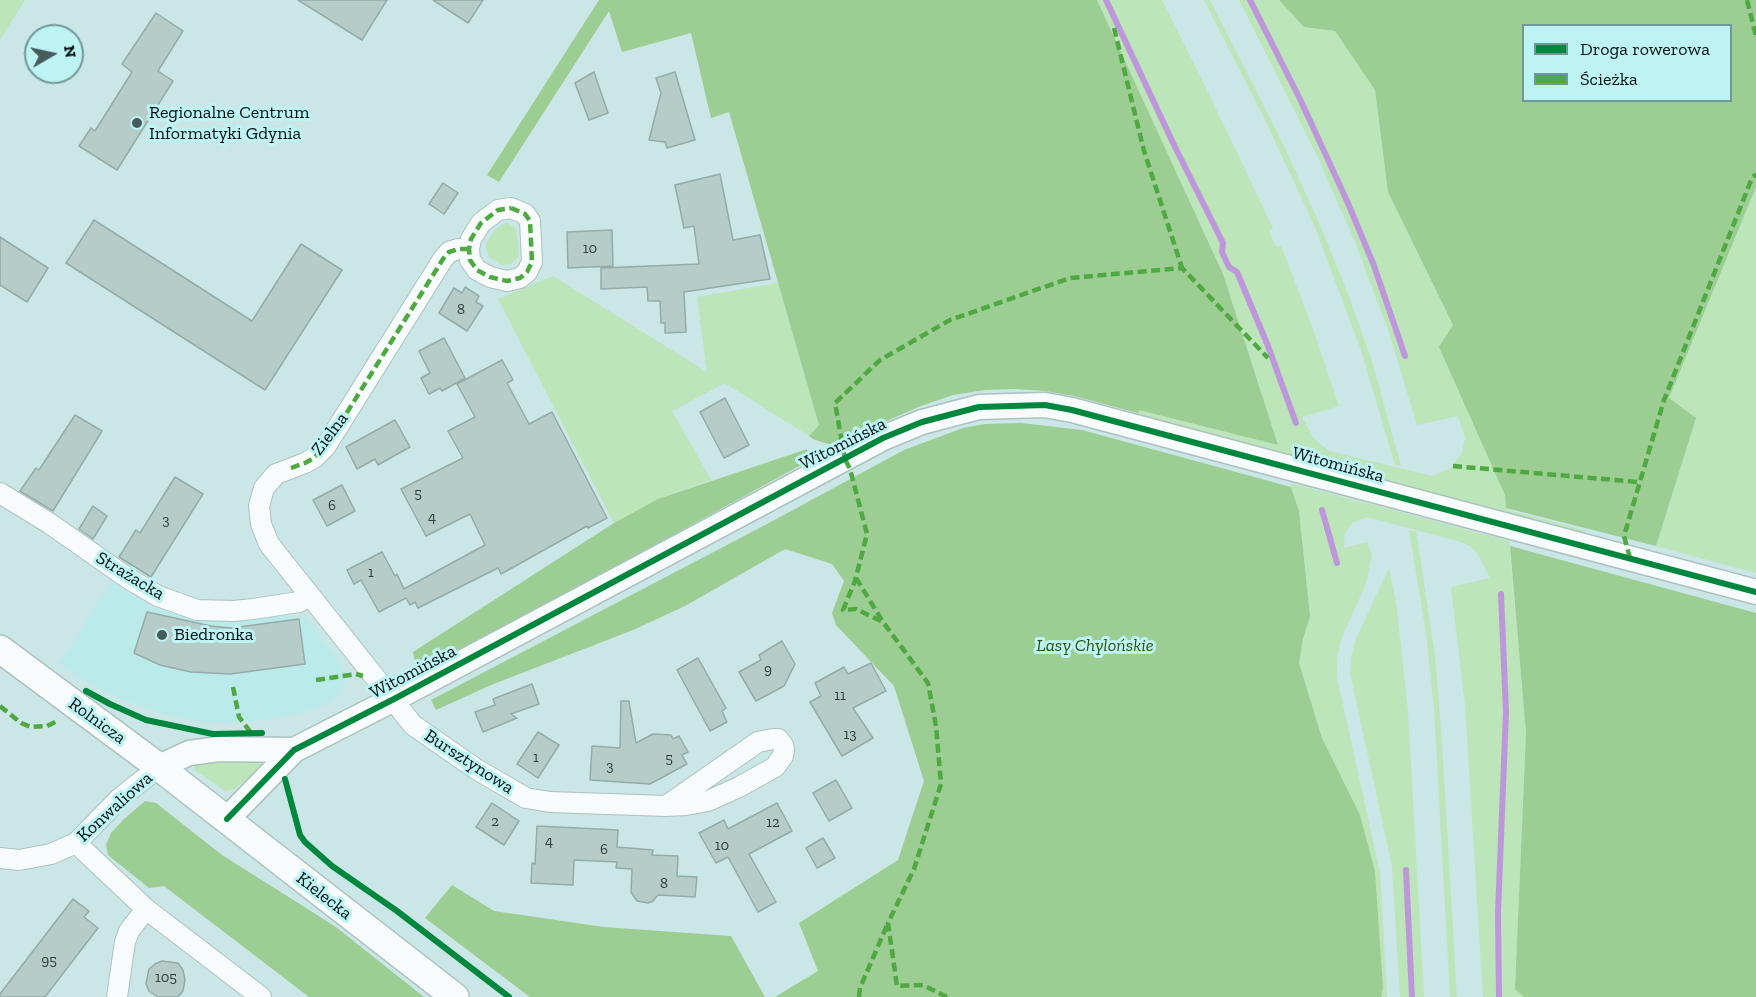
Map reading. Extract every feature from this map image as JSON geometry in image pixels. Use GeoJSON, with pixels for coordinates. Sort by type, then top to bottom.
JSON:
{"type":"FeatureCollection","features":[{"type":"Feature","properties":{"kind":"main road","name":"Rolnicza"},"geometry":{"type":"LineString","coordinates":[[0,649],[193,794]]}},
{"type":"Feature","properties":{"kind":"main road","name":"Kielecka"},"geometry":{"type":"LineString","coordinates":[[193,794],[455,997]]}},
{"type":"Feature","properties":{"kind":"street","name":"Zielna"},"geometry":{"type":"LineString","coordinates":[[394,699],[269,544],[261,524],[259,506],[264,488],[276,474],[314,458],[326,446],[443,259],[449,252],[468,249]]}},
{"type":"Feature","properties":{"kind":"street","name":"Witomińska"},"geometry":{"type":"LineString","coordinates":[[226,819],[294,750],[883,438],[948,414],[979,407],[1045,405],[1072,410],[1756,592]]}},
{"type":"Feature","properties":{"kind":"street","name":"Strażacka"},"geometry":{"type":"LineString","coordinates":[[0,493],[129,579],[158,596],[197,610],[254,609],[299,602],[310,596]]}},
{"type":"Feature","properties":{"kind":"street","name":"Bursztynowa"},"geometry":{"type":"LineString","coordinates":[[394,699],[414,725],[476,769],[526,798],[550,802],[666,806],[708,801],[775,767],[783,756],[783,745],[778,739],[773,738],[758,742],[666,806]]}},
{"type":"Feature","properties":{"kind":"street","name":"Witomińska"},"geometry":{"type":"LineString","coordinates":[[159,767],[189,753],[219,749],[294,750]]}},
{"type":"Feature","properties":{"kind":"street","name":"Konwaliowa"},"geometry":{"type":"LineString","coordinates":[[0,858],[19,860],[51,854],[76,843],[120,798],[159,767]]}},
{"type":"Feature","properties":{"kind":"street"},"geometry":{"type":"LineString","coordinates":[[76,843],[146,909],[261,997]]}},
{"type":"Feature","properties":{"kind":"street"},"geometry":{"type":"LineString","coordinates":[[117,997],[125,942],[129,931],[146,909]]}},
{"type":"Feature","properties":{"kind":"shaded area"},"geometry":{"type":"Polygon","coordinates":[[[111,581],[151,607],[188,616],[232,621],[270,615],[306,617],[343,669],[344,684],[337,697],[326,705],[293,715],[255,721],[209,723],[160,713],[122,699],[100,689],[59,664],[111,581]]]}},
{"type":"Feature","properties":{"kind":"green space"},"geometry":{"type":"Polygon","coordinates":[[[0,0],[25,0],[0,40],[0,0]]]}},
{"type":"Feature","properties":{"kind":"green space"},"geometry":{"type":"Polygon","coordinates":[[[599,0],[1097,0],[1223,274],[1278,445],[1074,396],[1016,389],[985,390],[953,395],[921,406],[831,445],[813,439],[809,436],[819,425],[729,112],[711,118],[691,33],[622,52],[609,11],[499,182],[487,175],[599,0]]]}},
{"type":"Feature","properties":{"kind":"green space"},"geometry":{"type":"Polygon","coordinates":[[[1097,0],[1162,0],[1206,88],[1273,228],[1269,231],[1276,247],[1281,246],[1339,406],[1302,417],[1314,439],[1329,451],[1432,476],[1451,468],[1462,453],[1465,438],[1458,416],[1417,425],[1389,333],[1355,242],[1319,160],[1239,0],[1279,0],[1304,27],[1335,31],[1375,90],[1388,192],[1453,325],[1505,495],[1507,510],[1587,531],[1580,535],[1137,416],[1139,410],[1278,445],[1223,274],[1097,0]]]}},
{"type":"Feature","properties":{"kind":"green space"},"geometry":{"type":"Polygon","coordinates":[[[1204,0],[1210,0],[1283,144],[1320,225],[1371,358],[1401,466],[1395,465],[1361,350],[1315,227],[1265,120],[1204,0]]]}},
{"type":"Feature","properties":{"kind":"green space"},"geometry":{"type":"Polygon","coordinates":[[[1279,0],[1756,0],[1756,187],[1669,398],[1696,418],[1656,546],[1506,508],[1505,495],[1439,347],[1453,325],[1388,192],[1375,90],[1335,31],[1304,27],[1279,0]]]}},
{"type":"Feature","properties":{"kind":"green space"},"geometry":{"type":"Polygon","coordinates":[[[1756,187],[1756,573],[1656,546],[1696,418],[1669,399],[1756,187]]]}},
{"type":"Feature","properties":{"kind":"green space"},"geometry":{"type":"Polygon","coordinates":[[[508,223],[516,229],[519,252],[518,257],[511,264],[501,265],[489,257],[486,243],[494,231],[508,223]]]}},
{"type":"Feature","properties":{"kind":"green space"},"geometry":{"type":"Polygon","coordinates":[[[553,276],[707,372],[697,297],[778,283],[819,425],[809,436],[725,383],[672,411],[711,480],[658,499],[614,523],[498,299],[553,276]]]}},
{"type":"Feature","properties":{"kind":"green space","name":"Lasy Chylońskie"},"geometry":{"type":"Polygon","coordinates":[[[1021,423],[1082,430],[1291,487],[1299,511],[1310,616],[1299,663],[1322,738],[1360,815],[1375,871],[1383,988],[1381,997],[775,997],[818,971],[799,923],[898,860],[924,781],[894,686],[836,625],[832,613],[844,581],[832,564],[785,549],[685,606],[633,630],[491,685],[436,710],[431,700],[904,450],[963,428],[985,424],[1021,423]]]}},
{"type":"Feature","properties":{"kind":"green space"},"geometry":{"type":"Polygon","coordinates":[[[807,449],[810,460],[567,593],[417,671],[413,652],[614,523],[658,499],[807,449]]]}},
{"type":"Feature","properties":{"kind":"green space"},"geometry":{"type":"Polygon","coordinates":[[[1290,483],[1509,541],[1526,733],[1515,988],[1524,997],[1483,997],[1465,705],[1451,587],[1490,578],[1477,553],[1470,546],[1461,542],[1367,517],[1352,523],[1345,533],[1344,548],[1367,542],[1372,555],[1366,584],[1341,639],[1337,659],[1337,677],[1380,873],[1387,991],[1387,997],[1381,997],[1383,988],[1375,871],[1360,815],[1322,738],[1299,663],[1310,616],[1299,511],[1290,483]]]}},
{"type":"Feature","properties":{"kind":"green space"},"geometry":{"type":"Polygon","coordinates":[[[1409,530],[1416,531],[1435,656],[1457,997],[1450,997],[1434,707],[1426,633],[1409,530]]]}},
{"type":"Feature","properties":{"kind":"green space"},"geometry":{"type":"Polygon","coordinates":[[[1510,546],[1756,613],[1756,997],[1524,997],[1515,989],[1526,733],[1510,546]]]}},
{"type":"Feature","properties":{"kind":"green space"},"geometry":{"type":"Polygon","coordinates":[[[1389,568],[1396,602],[1408,711],[1424,997],[1400,997],[1392,866],[1350,673],[1356,639],[1389,568]]]}},
{"type":"Feature","properties":{"kind":"green space"},"geometry":{"type":"Polygon","coordinates":[[[259,758],[265,767],[234,789],[225,791],[195,770],[194,766],[206,762],[259,758]]]}},
{"type":"Feature","properties":{"kind":"green space"},"geometry":{"type":"Polygon","coordinates":[[[145,801],[156,803],[222,855],[336,927],[424,997],[309,997],[164,886],[149,888],[108,855],[106,845],[111,833],[145,801]]]}},
{"type":"Feature","properties":{"kind":"green space"},"geometry":{"type":"Polygon","coordinates":[[[452,885],[494,911],[604,927],[731,936],[765,997],[530,997],[425,918],[452,885]]]}},
{"type":"Feature","properties":{"kind":"building"},"geometry":{"type":"Polygon","coordinates":[[[298,0],[387,0],[362,40],[298,0]]]}},
{"type":"Feature","properties":{"kind":"building"},"geometry":{"type":"Polygon","coordinates":[[[433,0],[483,0],[468,23],[433,0]]]}},
{"type":"Feature","properties":{"kind":"building"},"geometry":{"type":"Polygon","coordinates":[[[156,13],[183,31],[158,71],[173,81],[117,170],[79,146],[91,128],[95,131],[132,72],[122,64],[156,13]]]}},
{"type":"Feature","properties":{"kind":"building"},"geometry":{"type":"Polygon","coordinates":[[[594,72],[608,113],[589,120],[575,83],[594,72]]]}},
{"type":"Feature","properties":{"kind":"building"},"geometry":{"type":"Polygon","coordinates":[[[675,72],[695,140],[667,148],[665,142],[649,140],[661,93],[656,78],[675,72]]]}},
{"type":"Feature","properties":{"kind":"building"},"geometry":{"type":"Polygon","coordinates":[[[720,174],[733,240],[760,235],[770,279],[684,292],[686,332],[665,333],[665,323],[661,323],[660,301],[648,301],[647,287],[601,289],[601,268],[699,264],[694,226],[684,228],[675,185],[720,174]]]}},
{"type":"Feature","properties":{"kind":"building"},"geometry":{"type":"Polygon","coordinates":[[[443,183],[458,193],[444,214],[429,204],[443,183]]]}},
{"type":"Feature","properties":{"kind":"building"},"geometry":{"type":"Polygon","coordinates":[[[94,220],[252,321],[301,244],[342,270],[265,390],[66,263],[94,220]]]}},
{"type":"Feature","properties":{"kind":"building"},"geometry":{"type":"Polygon","coordinates":[[[612,230],[613,266],[568,268],[567,232],[612,230]]]}},
{"type":"Feature","properties":{"kind":"building"},"geometry":{"type":"Polygon","coordinates":[[[0,237],[48,268],[27,302],[0,285],[0,237]]]}},
{"type":"Feature","properties":{"kind":"building"},"geometry":{"type":"Polygon","coordinates":[[[465,287],[479,296],[476,302],[483,306],[467,331],[439,313],[454,288],[462,293],[465,287]]]}},
{"type":"Feature","properties":{"kind":"building"},"geometry":{"type":"Polygon","coordinates":[[[444,338],[465,378],[442,391],[440,388],[429,394],[421,378],[430,373],[419,351],[444,338]]]}},
{"type":"Feature","properties":{"kind":"building"},"geometry":{"type":"Polygon","coordinates":[[[502,360],[513,380],[507,383],[529,424],[552,412],[607,518],[588,528],[587,526],[501,574],[498,568],[418,608],[415,602],[410,605],[406,598],[379,612],[361,580],[354,584],[347,570],[382,552],[404,589],[485,545],[470,514],[426,536],[401,489],[463,458],[448,431],[475,417],[457,384],[502,360]]]}},
{"type":"Feature","properties":{"kind":"building"},"geometry":{"type":"Polygon","coordinates":[[[725,398],[749,445],[724,458],[700,412],[725,398]]]}},
{"type":"Feature","properties":{"kind":"building"},"geometry":{"type":"Polygon","coordinates":[[[75,415],[102,431],[53,511],[20,491],[36,468],[39,470],[75,415]]]}},
{"type":"Feature","properties":{"kind":"building"},"geometry":{"type":"Polygon","coordinates":[[[395,420],[410,447],[378,465],[375,459],[357,469],[346,447],[395,420]]]}},
{"type":"Feature","properties":{"kind":"building"},"geometry":{"type":"Polygon","coordinates":[[[175,477],[203,494],[151,577],[119,557],[136,530],[140,533],[175,477]]]}},
{"type":"Feature","properties":{"kind":"building"},"geometry":{"type":"Polygon","coordinates":[[[342,485],[355,511],[327,526],[313,500],[342,485]]]}},
{"type":"Feature","properties":{"kind":"building"},"geometry":{"type":"Polygon","coordinates":[[[93,506],[107,516],[93,539],[79,529],[93,506]]]}},
{"type":"Feature","properties":{"kind":"building"},"geometry":{"type":"Polygon","coordinates":[[[147,612],[231,628],[299,619],[305,664],[230,674],[191,672],[160,665],[134,653],[147,612]]]}},
{"type":"Feature","properties":{"kind":"building"},"geometry":{"type":"Polygon","coordinates":[[[782,641],[795,664],[784,686],[756,701],[739,672],[761,660],[759,655],[782,641]]]}},
{"type":"Feature","properties":{"kind":"building"},"geometry":{"type":"Polygon","coordinates":[[[698,658],[726,708],[722,711],[727,722],[710,731],[677,670],[698,658]]]}},
{"type":"Feature","properties":{"kind":"building"},"geometry":{"type":"Polygon","coordinates":[[[871,663],[886,691],[853,708],[873,738],[842,756],[810,702],[821,696],[815,683],[844,667],[848,674],[871,663]]]}},
{"type":"Feature","properties":{"kind":"building"},"geometry":{"type":"Polygon","coordinates":[[[532,684],[539,704],[511,714],[517,718],[483,732],[475,712],[495,705],[493,699],[532,684]]]}},
{"type":"Feature","properties":{"kind":"building"},"geometry":{"type":"Polygon","coordinates":[[[621,701],[629,701],[636,743],[653,734],[671,735],[673,739],[679,736],[688,752],[682,755],[687,764],[650,784],[590,780],[592,746],[620,748],[621,701]]]}},
{"type":"Feature","properties":{"kind":"building"},"geometry":{"type":"Polygon","coordinates":[[[538,732],[559,745],[538,778],[517,764],[538,732]]]}},
{"type":"Feature","properties":{"kind":"building"},"geometry":{"type":"Polygon","coordinates":[[[836,780],[852,808],[829,821],[813,793],[836,780]]]}},
{"type":"Feature","properties":{"kind":"building"},"geometry":{"type":"Polygon","coordinates":[[[492,803],[519,821],[504,845],[476,827],[492,803]]]}},
{"type":"Feature","properties":{"kind":"building"},"geometry":{"type":"Polygon","coordinates":[[[777,803],[792,831],[749,854],[776,902],[758,912],[728,857],[716,863],[699,833],[724,820],[728,829],[777,803]]]}},
{"type":"Feature","properties":{"kind":"building"},"geometry":{"type":"Polygon","coordinates":[[[537,826],[618,830],[617,847],[653,850],[652,855],[678,856],[677,876],[697,877],[695,897],[658,895],[648,903],[637,901],[631,892],[632,869],[616,868],[617,862],[574,860],[573,885],[531,883],[532,863],[535,864],[537,826]]]}},
{"type":"Feature","properties":{"kind":"building"},"geometry":{"type":"Polygon","coordinates":[[[823,838],[835,858],[817,868],[806,848],[823,838]]]}},
{"type":"Feature","properties":{"kind":"building"},"geometry":{"type":"Polygon","coordinates":[[[73,899],[89,911],[84,917],[98,928],[45,997],[0,997],[0,994],[73,899]]]}},
{"type":"Feature","properties":{"kind":"building"},"geometry":{"type":"Polygon","coordinates":[[[162,961],[178,963],[183,970],[185,980],[183,991],[178,997],[158,997],[149,991],[146,984],[149,969],[162,961]]]}},
{"type":"Feature","properties":{"kind":"waterway"},"geometry":{"type":"LineString","coordinates":[[1106,0],[1223,243],[1222,252],[1229,267],[1237,272],[1268,346],[1296,423]]}},
{"type":"Feature","properties":{"kind":"waterway"},"geometry":{"type":"LineString","coordinates":[[1250,0],[1300,99],[1347,201],[1373,263],[1405,356]]}},
{"type":"Feature","properties":{"kind":"waterway"},"geometry":{"type":"LineString","coordinates":[[1322,510],[1337,563]]}},
{"type":"Feature","properties":{"kind":"waterway"},"geometry":{"type":"LineString","coordinates":[[1499,997],[1498,913],[1506,712],[1501,594]]}},
{"type":"Feature","properties":{"kind":"waterway"},"geometry":{"type":"LineString","coordinates":[[1406,870],[1412,997]]}},
{"type":"Feature","properties":{"kind":"marked path"},"geometry":{"type":"LineString","coordinates":[[1747,0],[1756,36]]}},
{"type":"Feature","properties":{"kind":"marked path"},"geometry":{"type":"LineString","coordinates":[[1114,28],[1144,151],[1182,268]]}},
{"type":"Feature","properties":{"kind":"marked path"},"geometry":{"type":"LineString","coordinates":[[1630,558],[1624,536],[1664,400],[1752,178],[1756,174]]}},
{"type":"Feature","properties":{"kind":"marked path"},"geometry":{"type":"LineString","coordinates":[[511,208],[525,214],[530,221],[532,262],[527,272],[520,278],[507,281],[490,277],[477,270],[470,260],[469,249],[471,239],[481,223],[498,210],[511,208]]}},
{"type":"Feature","properties":{"kind":"marked path"},"geometry":{"type":"LineString","coordinates":[[291,468],[314,458],[326,446],[443,259],[449,252],[469,249]]}},
{"type":"Feature","properties":{"kind":"marked path"},"geometry":{"type":"LineString","coordinates":[[947,997],[923,985],[897,986],[888,923],[914,869],[941,784],[936,726],[928,683],[883,622],[856,609],[843,610],[855,581],[867,534],[850,469],[845,459],[835,403],[880,360],[950,320],[1070,278],[1182,268],[1268,358]]}},
{"type":"Feature","properties":{"kind":"marked path"},"geometry":{"type":"LineString","coordinates":[[1453,466],[1638,482]]}},
{"type":"Feature","properties":{"kind":"marked path"},"geometry":{"type":"LineString","coordinates":[[856,578],[883,622]]}},
{"type":"Feature","properties":{"kind":"marked path"},"geometry":{"type":"LineString","coordinates":[[316,680],[356,674],[363,676]]}},
{"type":"Feature","properties":{"kind":"marked path"},"geometry":{"type":"LineString","coordinates":[[233,687],[239,717],[252,734]]}},
{"type":"Feature","properties":{"kind":"marked path"},"geometry":{"type":"LineString","coordinates":[[0,706],[21,723],[31,727],[47,726],[57,721]]}},
{"type":"Feature","properties":{"kind":"marked path"},"geometry":{"type":"LineString","coordinates":[[859,997],[860,988],[888,923]]}},
{"type":"Feature","properties":{"kind":"cycle path"},"geometry":{"type":"LineString","coordinates":[[227,819],[294,750],[883,438],[922,422],[979,407],[1045,405],[1072,410],[1756,592]]}},
{"type":"Feature","properties":{"kind":"cycle path"},"geometry":{"type":"LineString","coordinates":[[86,691],[146,720],[213,734],[262,733]]}},
{"type":"Feature","properties":{"kind":"cycle path"},"geometry":{"type":"LineString","coordinates":[[285,779],[300,835],[305,842],[332,866],[397,911],[509,997]]}},
{"type":"Feature","properties":{"kind":"place","name":"Regionalne Centrum Informatyki Gdynia"},"geometry":{"type":"Point","coordinates":[137,123]}},
{"type":"Feature","properties":{"kind":"place","name":"Biedronka"},"geometry":{"type":"Point","coordinates":[162,635]}}]}
